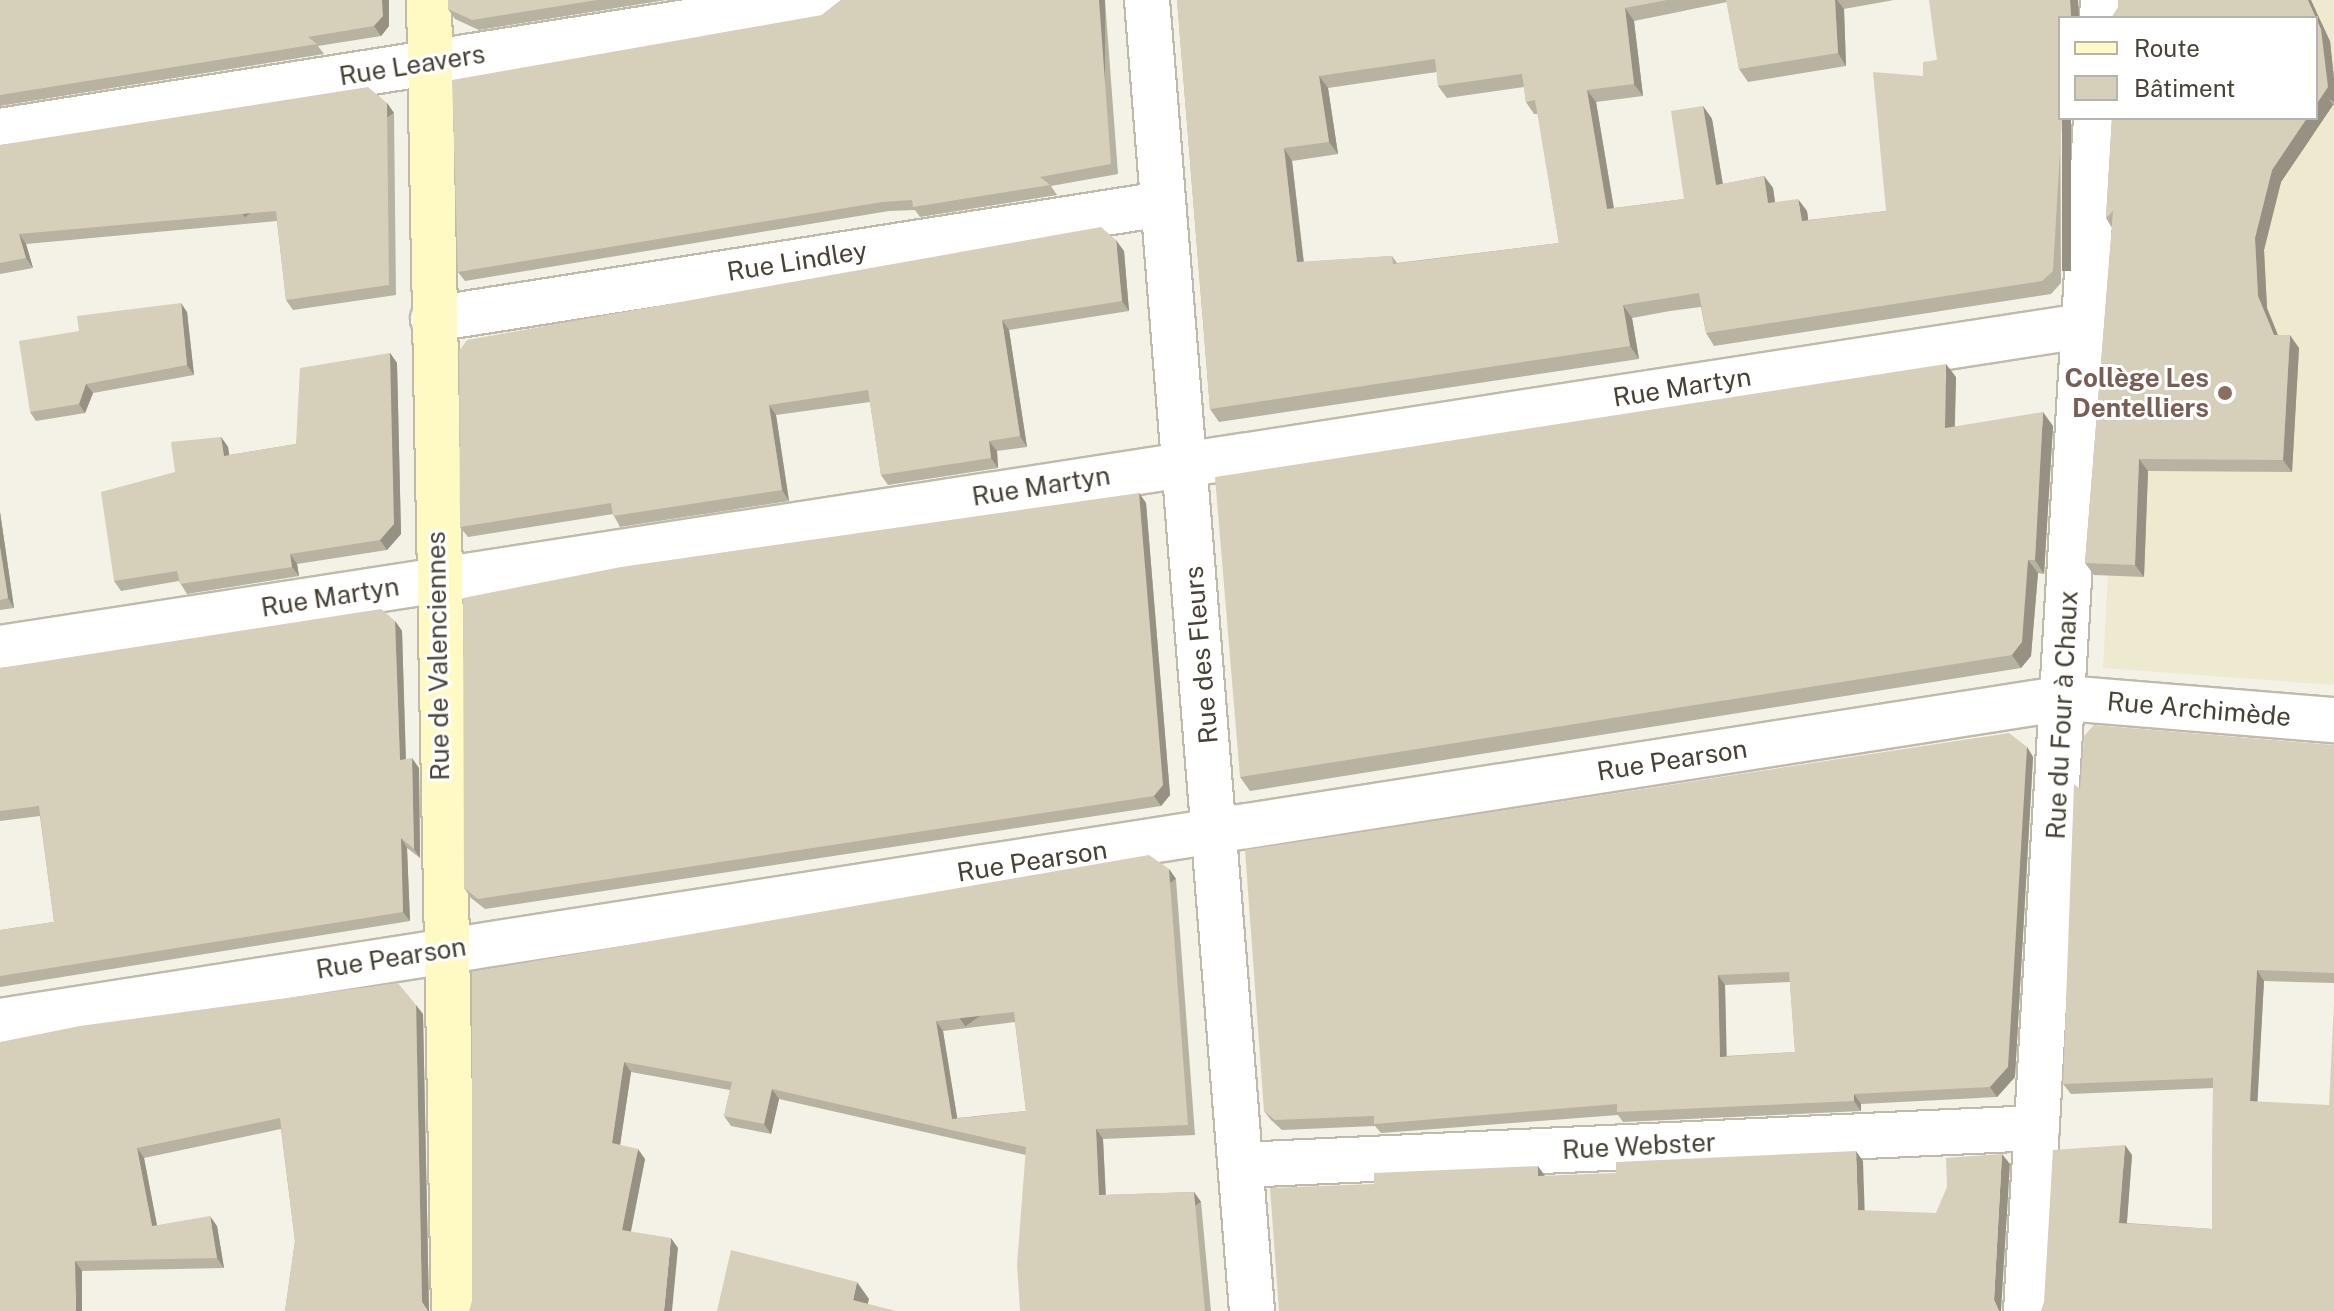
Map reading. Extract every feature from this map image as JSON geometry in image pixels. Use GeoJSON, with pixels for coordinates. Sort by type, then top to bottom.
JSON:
{"type":"FeatureCollection","features":[{"type":"Feature","properties":{"kind":"main road","name":"Rue de Valenciennes"},"geometry":{"type":"LineString","coordinates":[[429,0],[443,950],[454,1311]]}},
{"type":"Feature","properties":{"kind":"street","name":"Rue Leavers"},"geometry":{"type":"LineString","coordinates":[[0,131],[825,0]]}},
{"type":"Feature","properties":{"kind":"street","name":"Rue des Fleurs"},"geometry":{"type":"LineString","coordinates":[[1147,0],[1252,1311]]}},
{"type":"Feature","properties":{"kind":"street","name":"Rue du Four à Chaux"},"geometry":{"type":"LineString","coordinates":[[2026,1311],[2096,120]]}},
{"type":"Feature","properties":{"kind":"street","name":"Rue Lindley"},"geometry":{"type":"LineString","coordinates":[[433,319],[1162,204]]}},
{"type":"Feature","properties":{"kind":"street","name":"Rue Martyn"},"geometry":{"type":"LineString","coordinates":[[0,648],[2083,326]]}},
{"type":"Feature","properties":{"kind":"street","name":"Rue Archimède"},"geometry":{"type":"LineString","coordinates":[[2064,698],[2334,720]]}},
{"type":"Feature","properties":{"kind":"street","name":"Rue Pearson"},"geometry":{"type":"LineString","coordinates":[[0,1021],[2064,698]]}},
{"type":"Feature","properties":{"kind":"street","name":"Rue Webster"},"geometry":{"type":"LineString","coordinates":[[1241,1165],[2037,1128]]}},
{"type":"Feature","properties":{"kind":"shaded area","name":"Collège Les Dentelliers"},"geometry":{"type":"Polygon","coordinates":[[[2137,0],[2334,0],[2334,685],[2103,668],[2131,120],[2318,120],[2318,16],[2137,0]]]}},
{"type":"Feature","properties":{"kind":"building"},"geometry":{"type":"Polygon","coordinates":[[[0,0],[382,0],[383,16],[374,26],[308,37],[317,44],[0,95],[0,0]]]}},
{"type":"Feature","properties":{"kind":"building"},"geometry":{"type":"Polygon","coordinates":[[[448,0],[597,0],[472,20],[448,9],[448,0]]]}},
{"type":"Feature","properties":{"kind":"building"},"geometry":{"type":"Polygon","coordinates":[[[841,0],[1099,0],[1111,164],[1040,177],[1050,185],[913,207],[912,200],[882,202],[458,272],[452,80],[822,15],[841,0]]]}},
{"type":"Feature","properties":{"kind":"building"},"geometry":{"type":"Polygon","coordinates":[[[1177,0],[1667,0],[1625,8],[1634,84],[1587,90],[1607,209],[1684,199],[1671,111],[1703,106],[1716,185],[1764,176],[1768,203],[1798,199],[1802,221],[1886,211],[1873,72],[1923,76],[1923,62],[1937,60],[1929,0],[2070,0],[2071,16],[2058,16],[2058,120],[2062,120],[2053,271],[2042,281],[1706,333],[1699,293],[1623,305],[1630,346],[1210,409],[1177,0]],[[1435,59],[1319,76],[1329,142],[1284,148],[1297,262],[1392,256],[1393,264],[1559,243],[1535,100],[1526,102],[1522,74],[1438,86],[1435,59]]]}},
{"type":"Feature","properties":{"kind":"building"},"geometry":{"type":"Polygon","coordinates":[[[1726,0],[1835,0],[1838,53],[1739,69],[1726,0]]]}},
{"type":"Feature","properties":{"kind":"building"},"geometry":{"type":"Polygon","coordinates":[[[2118,0],[2308,0],[2315,16],[2112,16],[2118,0]]]}},
{"type":"Feature","properties":{"kind":"building"},"geometry":{"type":"Polygon","coordinates":[[[2318,22],[2321,29],[2328,87],[2318,102],[2318,22]]]}},
{"type":"Feature","properties":{"kind":"building"},"geometry":{"type":"Polygon","coordinates":[[[368,87],[387,103],[389,285],[286,300],[276,211],[19,234],[26,258],[0,263],[0,145],[368,87]]]}},
{"type":"Feature","properties":{"kind":"building"},"geometry":{"type":"Polygon","coordinates":[[[2112,120],[2306,120],[2272,170],[2255,238],[2258,296],[2274,335],[2290,335],[2283,460],[2139,459],[2135,565],[2085,563],[2113,211],[2106,218],[2112,120]]]}},
{"type":"Feature","properties":{"kind":"building"},"geometry":{"type":"Polygon","coordinates":[[[1101,227],[1116,240],[1122,301],[1002,320],[1020,436],[989,441],[991,458],[881,475],[868,390],[769,405],[782,490],[613,516],[611,503],[460,527],[459,351],[467,340],[1101,227]]]}},
{"type":"Feature","properties":{"kind":"building"},"geometry":{"type":"Polygon","coordinates":[[[181,303],[187,365],[86,384],[79,404],[30,412],[19,341],[79,331],[77,316],[181,303]]]}},
{"type":"Feature","properties":{"kind":"building"},"geometry":{"type":"Polygon","coordinates":[[[390,353],[394,524],[380,540],[290,554],[292,567],[180,584],[177,571],[114,581],[101,492],[175,472],[171,442],[221,437],[224,456],[296,444],[300,368],[390,353]]]}},
{"type":"Feature","properties":{"kind":"building"},"geometry":{"type":"Polygon","coordinates":[[[1946,364],[1945,428],[2043,412],[2035,560],[2028,560],[2022,642],[2012,655],[1240,777],[1215,477],[1946,364]]]}},
{"type":"Feature","properties":{"kind":"building"},"geometry":{"type":"Polygon","coordinates":[[[1139,493],[1163,785],[1154,796],[478,899],[464,888],[463,598],[621,567],[1139,493]]]}},
{"type":"Feature","properties":{"kind":"building"},"geometry":{"type":"Polygon","coordinates":[[[0,547],[8,598],[0,600],[0,547]]]}},
{"type":"Feature","properties":{"kind":"building"},"geometry":{"type":"Polygon","coordinates":[[[381,609],[395,621],[400,760],[412,758],[414,849],[401,838],[403,912],[0,976],[0,930],[54,922],[39,806],[0,811],[0,668],[381,609]]]}},
{"type":"Feature","properties":{"kind":"building"},"geometry":{"type":"Polygon","coordinates":[[[2094,725],[2334,745],[2334,973],[2257,970],[2250,1101],[2329,1105],[2334,1004],[2334,1311],[2041,1311],[2053,1150],[2125,1145],[2119,1223],[2212,1229],[2213,1078],[2063,1084],[2074,784],[2080,789],[2084,736],[2094,725]]]}},
{"type":"Feature","properties":{"kind":"building"},"geometry":{"type":"Polygon","coordinates":[[[2009,733],[2027,747],[2008,1067],[1990,1087],[1854,1094],[1854,1101],[1617,1112],[1617,1104],[1374,1124],[1374,1116],[1275,1120],[1264,1111],[1245,850],[2009,733]],[[1789,972],[1718,975],[1720,1057],[1795,1052],[1789,972]]]}},
{"type":"Feature","properties":{"kind":"building"},"geometry":{"type":"Polygon","coordinates":[[[1149,855],[1169,869],[1188,1125],[1096,1129],[1099,1195],[1194,1192],[1205,1311],[1020,1311],[1017,1265],[1026,1147],[772,1089],[764,1124],[724,1116],[732,1082],[624,1062],[612,1143],[638,1149],[622,1230],[671,1238],[664,1311],[469,1311],[472,1301],[472,972],[1149,855]],[[1014,1012],[936,1021],[952,1119],[1026,1111],[1014,1012]]]}},
{"type":"Feature","properties":{"kind":"building"},"geometry":{"type":"Polygon","coordinates":[[[398,983],[416,1005],[422,1302],[428,1311],[285,1311],[295,1241],[280,1118],[137,1148],[152,1226],[210,1216],[217,1258],[75,1261],[76,1311],[0,1311],[0,1042],[80,1026],[398,983]]]}},
{"type":"Feature","properties":{"kind":"building"},"geometry":{"type":"Polygon","coordinates":[[[1856,1151],[1858,1210],[1936,1213],[1947,1187],[1946,1158],[2002,1154],[1994,1300],[1999,1311],[1279,1311],[1270,1188],[1374,1184],[1374,1173],[1538,1166],[1538,1176],[1616,1173],[1616,1162],[1856,1151]]]}},
{"type":"Feature","properties":{"kind":"building"},"geometry":{"type":"Polygon","coordinates":[[[731,1250],[857,1282],[853,1300],[896,1311],[717,1311],[731,1250]]]}},
{"type":"Feature","properties":{"kind":"place","name":"Collège Les Dentelliers"},"geometry":{"type":"Point","coordinates":[2225,393]}}]}
